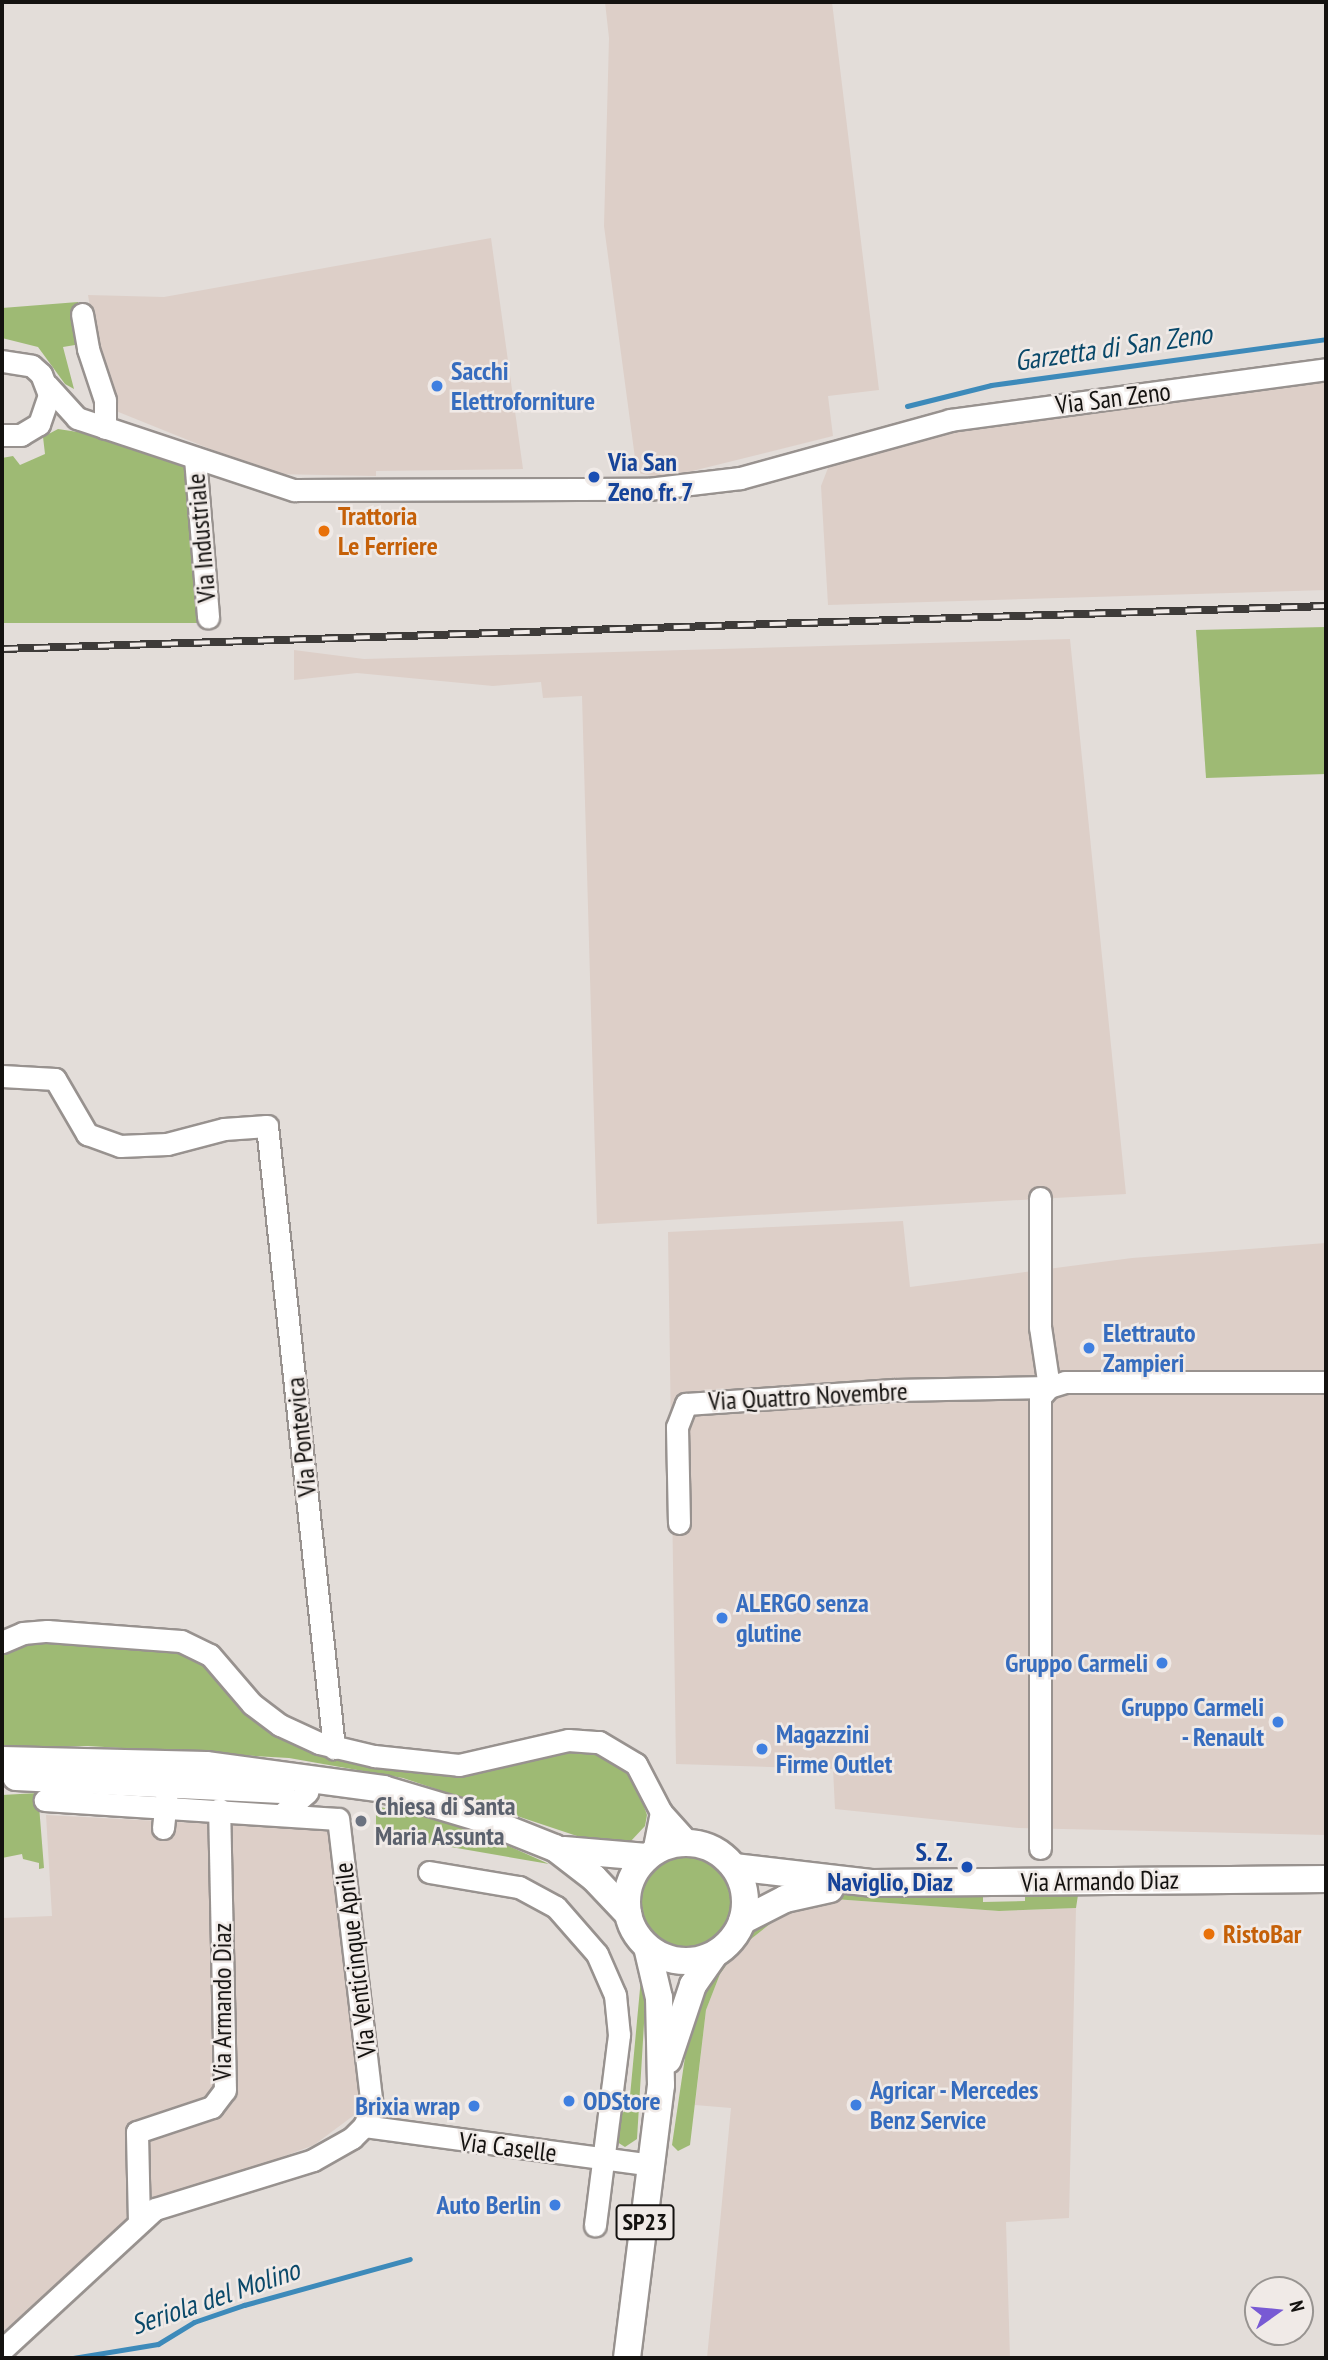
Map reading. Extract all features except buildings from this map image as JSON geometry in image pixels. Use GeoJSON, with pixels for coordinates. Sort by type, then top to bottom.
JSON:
{"type":"FeatureCollection","features":[{"type":"Feature","properties":{"kind":"main road"},"geometry":{"type":"LineString","coordinates":[[2,1760],[206,1765],[331,1779],[423,1801],[555,1848],[650,1855],[688,1842],[711,1848],[734,1867],[745,1893],[742,1921],[732,1941],[714,1955],[679,1962],[647,1947],[628,1914],[594,1878],[555,1848]]}},
{"type":"Feature","properties":{"kind":"main road"},"geometry":{"type":"LineString","coordinates":[[167,1793],[206,1765]]}},
{"type":"Feature","properties":{"kind":"main road"},"geometry":{"type":"LineString","coordinates":[[2,1778],[167,1793],[307,1792],[423,1801]]}},
{"type":"Feature","properties":{"kind":"main road"},"geometry":{"type":"LineString","coordinates":[[628,1914],[630,1883],[650,1855]]}},
{"type":"Feature","properties":{"kind":"main road","name":"Via Armando Diaz"},"geometry":{"type":"LineString","coordinates":[[734,1867],[873,1883],[1326,1879]]}},
{"type":"Feature","properties":{"kind":"main road","name":"Via Armando Diaz"},"geometry":{"type":"LineString","coordinates":[[742,1921],[785,1899],[873,1883]]}},
{"type":"Feature","properties":{"kind":"main road","name":"SP23"},"geometry":{"type":"LineString","coordinates":[[627,2358],[661,2085],[659,1998],[647,1947]]}},
{"type":"Feature","properties":{"kind":"main road","name":"SP23"},"geometry":{"type":"LineString","coordinates":[[661,2085],[686,2001],[714,1955]]}},
{"type":"Feature","properties":{"kind":"street"},"geometry":{"type":"LineString","coordinates":[[82,314],[88,349],[105,400],[105,428]]}},
{"type":"Feature","properties":{"kind":"street"},"geometry":{"type":"LineString","coordinates":[[2,361],[32,366],[76,418]]}},
{"type":"Feature","properties":{"kind":"street","name":"Via San Zeno"},"geometry":{"type":"LineString","coordinates":[[76,418],[276,486],[313,493],[659,489],[740,478],[901,431],[991,414],[1326,369]]}},
{"type":"Feature","properties":{"kind":"street"},"geometry":{"type":"LineString","coordinates":[[39,424],[48,406],[47,385]]}},
{"type":"Feature","properties":{"kind":"street"},"geometry":{"type":"LineString","coordinates":[[5,438],[39,424],[76,418]]}},
{"type":"Feature","properties":{"kind":"street","name":"Via Industriale"},"geometry":{"type":"LineString","coordinates":[[195,458],[208,617]]}},
{"type":"Feature","properties":{"kind":"street","name":"Via Pontevica"},"geometry":{"type":"LineString","coordinates":[[2,1076],[55,1079],[87,1134],[120,1146],[167,1144],[232,1128],[267,1126],[334,1748]]}},
{"type":"Feature","properties":{"kind":"street"},"geometry":{"type":"LineString","coordinates":[[1040,1198],[1040,1327],[1049,1387],[1040,1397],[1037,1418],[1041,1848]]}},
{"type":"Feature","properties":{"kind":"street","name":"Via Quattro Novembre"},"geometry":{"type":"LineString","coordinates":[[679,1523],[677,1427],[686,1404],[829,1393],[1049,1387],[1065,1382],[1326,1382]]}},
{"type":"Feature","properties":{"kind":"street"},"geometry":{"type":"LineString","coordinates":[[2,1642],[12,1633],[158,1637],[188,1643],[218,1662],[269,1717],[334,1748],[459,1765],[558,1742],[589,1740],[619,1750],[636,1764],[661,1812],[688,1842]]}},
{"type":"Feature","properties":{"kind":"street"},"geometry":{"type":"LineString","coordinates":[[44,1800],[167,1793],[219,1810],[281,1815],[307,1792]]}},
{"type":"Feature","properties":{"kind":"street"},"geometry":{"type":"LineString","coordinates":[[163,1828],[167,1793]]}},
{"type":"Feature","properties":{"kind":"street","name":"Via Armando Diaz"},"geometry":{"type":"LineString","coordinates":[[139,2222],[137,2132],[212,2108],[225,2090],[219,1810]]}},
{"type":"Feature","properties":{"kind":"street"},"geometry":{"type":"LineString","coordinates":[[650,1855],[661,1812]]}},
{"type":"Feature","properties":{"kind":"street","name":"Via Venticinque Aprile"},"geometry":{"type":"LineString","coordinates":[[281,1815],[338,1819],[372,2107],[364,2126]]}},
{"type":"Feature","properties":{"kind":"street"},"geometry":{"type":"LineString","coordinates":[[429,1872],[519,1887],[556,1907],[597,1954],[615,1995],[619,2035],[595,2225]]}},
{"type":"Feature","properties":{"kind":"street"},"geometry":{"type":"LineString","coordinates":[[2,2350],[155,2209],[313,2161],[364,2126]]}},
{"type":"Feature","properties":{"kind":"street","name":"Via Caselle"},"geometry":{"type":"LineString","coordinates":[[364,2126],[652,2165]]}},
{"type":"Feature","properties":{"kind":"shaded area"},"geometry":{"type":"Polygon","coordinates":[[[605,2],[832,2],[879,390],[828,396],[833,436],[664,478],[637,473],[604,226],[609,38],[605,2]]]}},
{"type":"Feature","properties":{"kind":"shaded area"},"geometry":{"type":"Polygon","coordinates":[[[491,238],[523,469],[376,471],[376,476],[272,474],[116,411],[96,344],[88,295],[164,297],[491,238]]]}},
{"type":"Feature","properties":{"kind":"shaded area"},"geometry":{"type":"Polygon","coordinates":[[[1326,380],[1326,590],[828,605],[821,486],[828,468],[899,443],[989,424],[1326,380]]]}},
{"type":"Feature","properties":{"kind":"shaded area"},"geometry":{"type":"Polygon","coordinates":[[[1070,639],[1126,1194],[597,1224],[582,696],[543,698],[541,682],[493,686],[357,673],[294,680],[294,650],[364,659],[1070,639]]]}},
{"type":"Feature","properties":{"kind":"shaded area"},"geometry":{"type":"Polygon","coordinates":[[[903,1221],[910,1287],[1132,1258],[1326,1243],[1326,1835],[1019,1828],[835,1809],[833,1769],[676,1764],[668,1232],[903,1221]]]}},
{"type":"Feature","properties":{"kind":"shaded area"},"geometry":{"type":"Polygon","coordinates":[[[46,1815],[288,1828],[337,1826],[365,2107],[314,2145],[235,2175],[166,2193],[2,2332],[2,1918],[52,1916],[46,1815]]]}},
{"type":"Feature","properties":{"kind":"shaded area"},"geometry":{"type":"Polygon","coordinates":[[[834,1899],[999,1911],[1076,1908],[1069,2218],[1006,2222],[1010,2358],[707,2358],[731,2108],[695,2105],[706,2010],[720,1974],[737,1950],[780,1916],[834,1899]]]}},
{"type":"Feature","properties":{"kind":"green space"},"geometry":{"type":"Polygon","coordinates":[[[78,302],[81,344],[63,347],[74,389],[65,384],[38,347],[2,338],[2,308],[78,302]]]}},
{"type":"Feature","properties":{"kind":"green space"},"geometry":{"type":"Polygon","coordinates":[[[58,429],[91,434],[190,466],[204,623],[2,623],[2,458],[13,456],[20,465],[45,454],[43,437],[58,429]]]}},
{"type":"Feature","properties":{"kind":"green space"},"geometry":{"type":"Polygon","coordinates":[[[1326,627],[1326,774],[1206,778],[1196,630],[1326,627]]]}},
{"type":"Feature","properties":{"kind":"green space"},"geometry":{"type":"Polygon","coordinates":[[[71,1640],[172,1647],[209,1665],[265,1725],[473,1772],[557,1751],[596,1749],[626,1768],[635,1780],[647,1815],[645,1826],[630,1842],[592,1841],[403,1778],[289,1758],[88,1746],[2,1748],[2,1651],[32,1642],[71,1640]]]}},
{"type":"Feature","properties":{"kind":"green space"},"geometry":{"type":"Polygon","coordinates":[[[38,1793],[44,1868],[39,1869],[39,1863],[23,1859],[22,1854],[2,1858],[2,1795],[38,1793]]]}},
{"type":"Feature","properties":{"kind":"green space"},"geometry":{"type":"Polygon","coordinates":[[[376,1806],[466,1827],[549,1864],[376,1834],[376,1806]]]}},
{"type":"Feature","properties":{"kind":"green space"},"geometry":{"type":"Polygon","coordinates":[[[686,1855],[704,1859],[719,1869],[729,1884],[733,1902],[729,1920],[719,1935],[704,1945],[686,1949],[668,1945],[653,1935],[643,1920],[639,1902],[643,1884],[653,1869],[668,1859],[686,1855]]]}},
{"type":"Feature","properties":{"kind":"green space"},"geometry":{"type":"Polygon","coordinates":[[[983,1890],[983,1902],[1025,1901],[1025,1895],[1072,1890],[1078,1895],[1076,1908],[999,1911],[834,1899],[780,1916],[737,1950],[720,1974],[706,2010],[690,2145],[678,2151],[672,2145],[692,2010],[752,1926],[829,1895],[983,1890]]]}},
{"type":"Feature","properties":{"kind":"green space"},"geometry":{"type":"Polygon","coordinates":[[[641,1978],[646,1991],[637,2139],[625,2147],[614,2140],[614,2121],[629,2107],[641,1978]]]}},
{"type":"Feature","properties":{"kind":"waterway","name":"Garzetta di San Zeno"},"geometry":{"type":"LineString","coordinates":[[907,406],[991,385],[1326,339]]}},
{"type":"Feature","properties":{"kind":"waterway","name":"Seriola del Molino"},"geometry":{"type":"LineString","coordinates":[[73,2358],[158,2344],[194,2322],[244,2305],[410,2259]]}},
{"type":"Feature","properties":{"kind":"railway"},"geometry":{"type":"LineString","coordinates":[[2,649],[1326,606]]}},
{"type":"Feature","properties":{"kind":"place","name":"Sacchi Elettroforniture"},"geometry":{"type":"Point","coordinates":[437,386]}},
{"type":"Feature","properties":{"kind":"place","name":"Via San Zeno fr. 7"},"geometry":{"type":"Point","coordinates":[594,477]}},
{"type":"Feature","properties":{"kind":"place","name":"Trattoria Le Ferriere"},"geometry":{"type":"Point","coordinates":[324,531]}},
{"type":"Feature","properties":{"kind":"place","name":"Elettrauto Zampieri"},"geometry":{"type":"Point","coordinates":[1089,1348]}},
{"type":"Feature","properties":{"kind":"place","name":"ALERGO senza glutine"},"geometry":{"type":"Point","coordinates":[722,1618]}},
{"type":"Feature","properties":{"kind":"place","name":"Gruppo Carmeli"},"geometry":{"type":"Point","coordinates":[1162,1663]}},
{"type":"Feature","properties":{"kind":"place","name":"Gruppo Carmeli - Renault"},"geometry":{"type":"Point","coordinates":[1278,1722]}},
{"type":"Feature","properties":{"kind":"place","name":"Magazzini Firme Outlet"},"geometry":{"type":"Point","coordinates":[762,1749]}},
{"type":"Feature","properties":{"kind":"place","name":"Chiesa di Santa Maria Assunta"},"geometry":{"type":"Point","coordinates":[361,1821]}},
{"type":"Feature","properties":{"kind":"place","name":"S. Z. Naviglio, Diaz"},"geometry":{"type":"Point","coordinates":[967,1867]}},
{"type":"Feature","properties":{"kind":"place","name":"RistoBar"},"geometry":{"type":"Point","coordinates":[1209,1934]}},
{"type":"Feature","properties":{"kind":"place","name":"ODStore"},"geometry":{"type":"Point","coordinates":[569,2101]}},
{"type":"Feature","properties":{"kind":"place","name":"Agricar - Mercedes Benz Service"},"geometry":{"type":"Point","coordinates":[856,2105]}},
{"type":"Feature","properties":{"kind":"place","name":"Brixia wrap"},"geometry":{"type":"Point","coordinates":[474,2106]}},
{"type":"Feature","properties":{"kind":"place","name":"Auto Berlin"},"geometry":{"type":"Point","coordinates":[555,2205]}}]}
